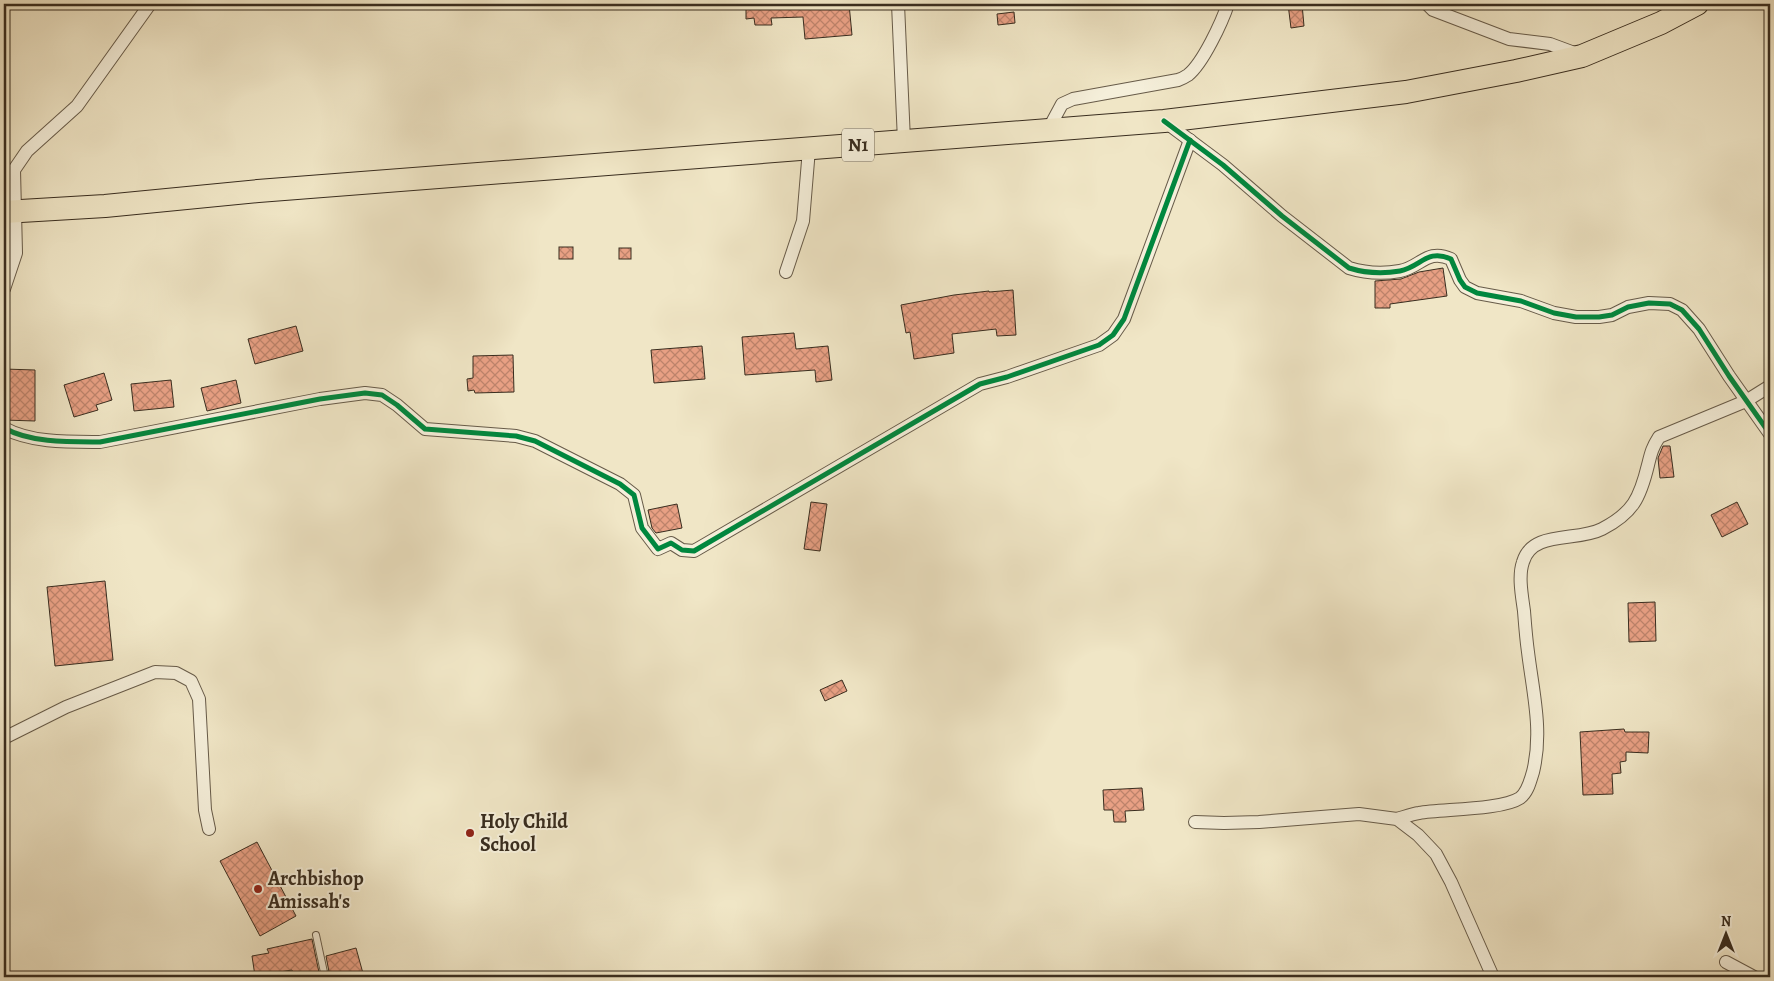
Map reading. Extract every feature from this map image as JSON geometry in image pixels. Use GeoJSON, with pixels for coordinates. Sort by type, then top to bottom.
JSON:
{"type":"FeatureCollection","features":[{"type":"Feature","properties":{"kind":"highway","name":"N1"},"geometry":{"type":"LineString","coordinates":[[9,212],[105,206],[258,191],[1164,121],[1406,92],[1582,56],[1661,23],[1697,4]]}},
{"type":"Feature","properties":{"kind":"street"},"geometry":{"type":"LineString","coordinates":[[4,289],[16,253],[9,212],[14,170],[27,151],[77,106],[150,4]]}},
{"type":"Feature","properties":{"kind":"street"},"geometry":{"type":"LineString","coordinates":[[898,4],[904,140]]}},
{"type":"Feature","properties":{"kind":"street"},"geometry":{"type":"LineString","coordinates":[[1048,130],[1062,104],[1073,99],[1178,80],[1188,76],[1222,23],[1228,4]]}},
{"type":"Feature","properties":{"kind":"street"},"geometry":{"type":"LineString","coordinates":[[1427,4],[1434,10],[1508,39],[1550,44],[1582,56]]}},
{"type":"Feature","properties":{"kind":"street"},"geometry":{"type":"LineString","coordinates":[[1164,121],[1223,165],[1282,216],[1349,268],[1362,272],[1402,271],[1432,255],[1441,254],[1451,259],[1465,287],[1477,293],[1521,301],[1554,313],[1599,317],[1612,315],[1628,307],[1649,302],[1670,304],[1682,310],[1699,329],[1770,434]]}},
{"type":"Feature","properties":{"kind":"street"},"geometry":{"type":"LineString","coordinates":[[4,428],[14,433],[40,438],[74,442],[100,442],[320,399],[365,393],[382,395],[397,405],[425,430],[516,436],[535,441],[620,484],[634,495],[642,528],[658,549],[671,543],[682,550],[694,550],[980,384],[1007,377],[1099,345],[1113,335],[1124,319],[1190,140]]}},
{"type":"Feature","properties":{"kind":"street"},"geometry":{"type":"LineString","coordinates":[[786,272],[804,221],[810,149]]}},
{"type":"Feature","properties":{"kind":"street"},"geometry":{"type":"LineString","coordinates":[[1196,822],[1259,822],[1359,814],[1397,819],[1417,813],[1490,806],[1511,802],[1520,798],[1527,790],[1537,755],[1538,721],[1522,593],[1522,563],[1526,553],[1544,540],[1574,537],[1600,530],[1625,515],[1637,499],[1651,449],[1659,437],[1746,401],[1770,386]]}},
{"type":"Feature","properties":{"kind":"street"},"geometry":{"type":"LineString","coordinates":[[4,738],[66,706],[134,679],[155,672],[176,673],[191,681],[199,699],[206,810],[209,829]]}},
{"type":"Feature","properties":{"kind":"street"},"geometry":{"type":"LineString","coordinates":[[1397,819],[1418,835],[1436,854],[1451,882],[1493,977]]}},
{"type":"Feature","properties":{"kind":"street"},"geometry":{"type":"LineString","coordinates":[[1726,962],[1754,977]]}},
{"type":"Feature","properties":{"kind":"lane"},"geometry":{"type":"LineString","coordinates":[[316,935],[325,977]]}},
{"type":"Feature","properties":{"kind":"building"},"geometry":{"type":"Polygon","coordinates":[[[746,4],[849,4],[852,35],[805,39],[803,17],[771,18],[772,25],[755,25],[754,18],[746,19],[746,4]]]}},
{"type":"Feature","properties":{"kind":"building"},"geometry":{"type":"Polygon","coordinates":[[[1288,4],[1302,4],[1304,26],[1291,28],[1288,4]]]}},
{"type":"Feature","properties":{"kind":"building"},"geometry":{"type":"Polygon","coordinates":[[[1014,12],[1015,23],[998,25],[997,14],[1014,12]]]}},
{"type":"Feature","properties":{"kind":"building"},"geometry":{"type":"Polygon","coordinates":[[[559,247],[573,247],[573,259],[559,259],[559,247]]]}},
{"type":"Feature","properties":{"kind":"building"},"geometry":{"type":"Polygon","coordinates":[[[619,248],[631,248],[631,259],[619,259],[619,248]]]}},
{"type":"Feature","properties":{"kind":"building"},"geometry":{"type":"Polygon","coordinates":[[[1443,268],[1447,296],[1390,304],[1390,308],[1375,308],[1375,281],[1401,279],[1419,272],[1443,268]]]}},
{"type":"Feature","properties":{"kind":"building"},"geometry":{"type":"Polygon","coordinates":[[[1013,290],[1016,335],[997,336],[996,329],[952,334],[954,353],[914,359],[910,332],[906,333],[901,305],[954,295],[1013,290]]]}},
{"type":"Feature","properties":{"kind":"building"},"geometry":{"type":"Polygon","coordinates":[[[296,326],[303,351],[255,364],[248,339],[296,326]]]}},
{"type":"Feature","properties":{"kind":"building"},"geometry":{"type":"Polygon","coordinates":[[[794,333],[796,349],[828,346],[832,380],[816,382],[815,370],[745,375],[742,337],[794,333]]]}},
{"type":"Feature","properties":{"kind":"building"},"geometry":{"type":"Polygon","coordinates":[[[702,346],[705,379],[654,383],[651,350],[702,346]]]}},
{"type":"Feature","properties":{"kind":"building"},"geometry":{"type":"Polygon","coordinates":[[[513,355],[514,392],[475,393],[474,390],[468,391],[467,379],[473,378],[473,356],[513,355]]]}},
{"type":"Feature","properties":{"kind":"building"},"geometry":{"type":"Polygon","coordinates":[[[4,369],[35,370],[35,421],[4,420],[4,369]]]}},
{"type":"Feature","properties":{"kind":"building"},"geometry":{"type":"Polygon","coordinates":[[[104,373],[112,400],[96,405],[98,410],[74,417],[64,385],[104,373]]]}},
{"type":"Feature","properties":{"kind":"building"},"geometry":{"type":"Polygon","coordinates":[[[171,380],[174,407],[134,411],[131,384],[171,380]]]}},
{"type":"Feature","properties":{"kind":"building"},"geometry":{"type":"Polygon","coordinates":[[[236,380],[241,403],[207,411],[201,388],[236,380]]]}},
{"type":"Feature","properties":{"kind":"building"},"geometry":{"type":"Polygon","coordinates":[[[1663,446],[1670,446],[1674,477],[1660,478],[1658,458],[1663,446]]]}},
{"type":"Feature","properties":{"kind":"building"},"geometry":{"type":"Polygon","coordinates":[[[811,502],[827,504],[820,551],[804,549],[811,502]]]}},
{"type":"Feature","properties":{"kind":"building"},"geometry":{"type":"Polygon","coordinates":[[[1737,502],[1748,524],[1722,537],[1711,515],[1737,502]]]}},
{"type":"Feature","properties":{"kind":"building"},"geometry":{"type":"Polygon","coordinates":[[[677,504],[682,528],[656,533],[652,528],[648,510],[677,504]]]}},
{"type":"Feature","properties":{"kind":"building"},"geometry":{"type":"Polygon","coordinates":[[[105,581],[113,660],[55,666],[47,587],[105,581]]]}},
{"type":"Feature","properties":{"kind":"building"},"geometry":{"type":"Polygon","coordinates":[[[1655,602],[1656,641],[1629,642],[1628,603],[1655,602]]]}},
{"type":"Feature","properties":{"kind":"building"},"geometry":{"type":"Polygon","coordinates":[[[842,680],[847,691],[825,701],[820,690],[842,680]]]}},
{"type":"Feature","properties":{"kind":"building"},"geometry":{"type":"Polygon","coordinates":[[[1624,729],[1625,732],[1649,732],[1648,753],[1626,752],[1626,761],[1620,762],[1621,773],[1612,774],[1613,794],[1583,795],[1580,732],[1624,729]]]}},
{"type":"Feature","properties":{"kind":"building"},"geometry":{"type":"Polygon","coordinates":[[[1142,788],[1144,810],[1125,811],[1126,822],[1114,822],[1113,810],[1104,810],[1103,790],[1142,788]]]}},
{"type":"Feature","properties":{"kind":"building","name":"Archbishop Amissah's"},"geometry":{"type":"Polygon","coordinates":[[[257,842],[296,916],[260,936],[220,861],[257,842]]]}},
{"type":"Feature","properties":{"kind":"building"},"geometry":{"type":"Polygon","coordinates":[[[312,939],[320,977],[294,977],[292,970],[255,976],[252,956],[269,953],[267,949],[312,939]]]}},
{"type":"Feature","properties":{"kind":"building"},"geometry":{"type":"Polygon","coordinates":[[[356,948],[364,977],[330,977],[326,956],[356,948]]]}},
{"type":"Feature","properties":{"kind":"cycle path"},"geometry":{"type":"LineString","coordinates":[[1164,121],[1223,165],[1282,216],[1349,268],[1368,272],[1394,272],[1407,269],[1430,257],[1443,256],[1451,259],[1465,287],[1477,293],[1521,301],[1554,313],[1576,317],[1599,317],[1612,315],[1628,307],[1649,303],[1670,304],[1682,310],[1699,329],[1770,434]]}},
{"type":"Feature","properties":{"kind":"cycle path"},"geometry":{"type":"LineString","coordinates":[[4,428],[26,437],[38,439],[63,442],[100,442],[320,399],[365,393],[382,395],[425,429],[516,436],[535,441],[620,484],[634,495],[642,528],[658,549],[671,543],[682,550],[694,551],[980,384],[1007,377],[1099,345],[1113,335],[1124,319],[1190,140]]}},
{"type":"Feature","properties":{"kind":"place","name":"Holy Child School"},"geometry":{"type":"Point","coordinates":[470,833]}},
{"type":"Feature","properties":{"kind":"place","name":"Archbishop Amissah's"},"geometry":{"type":"Point","coordinates":[258,889]}}]}
